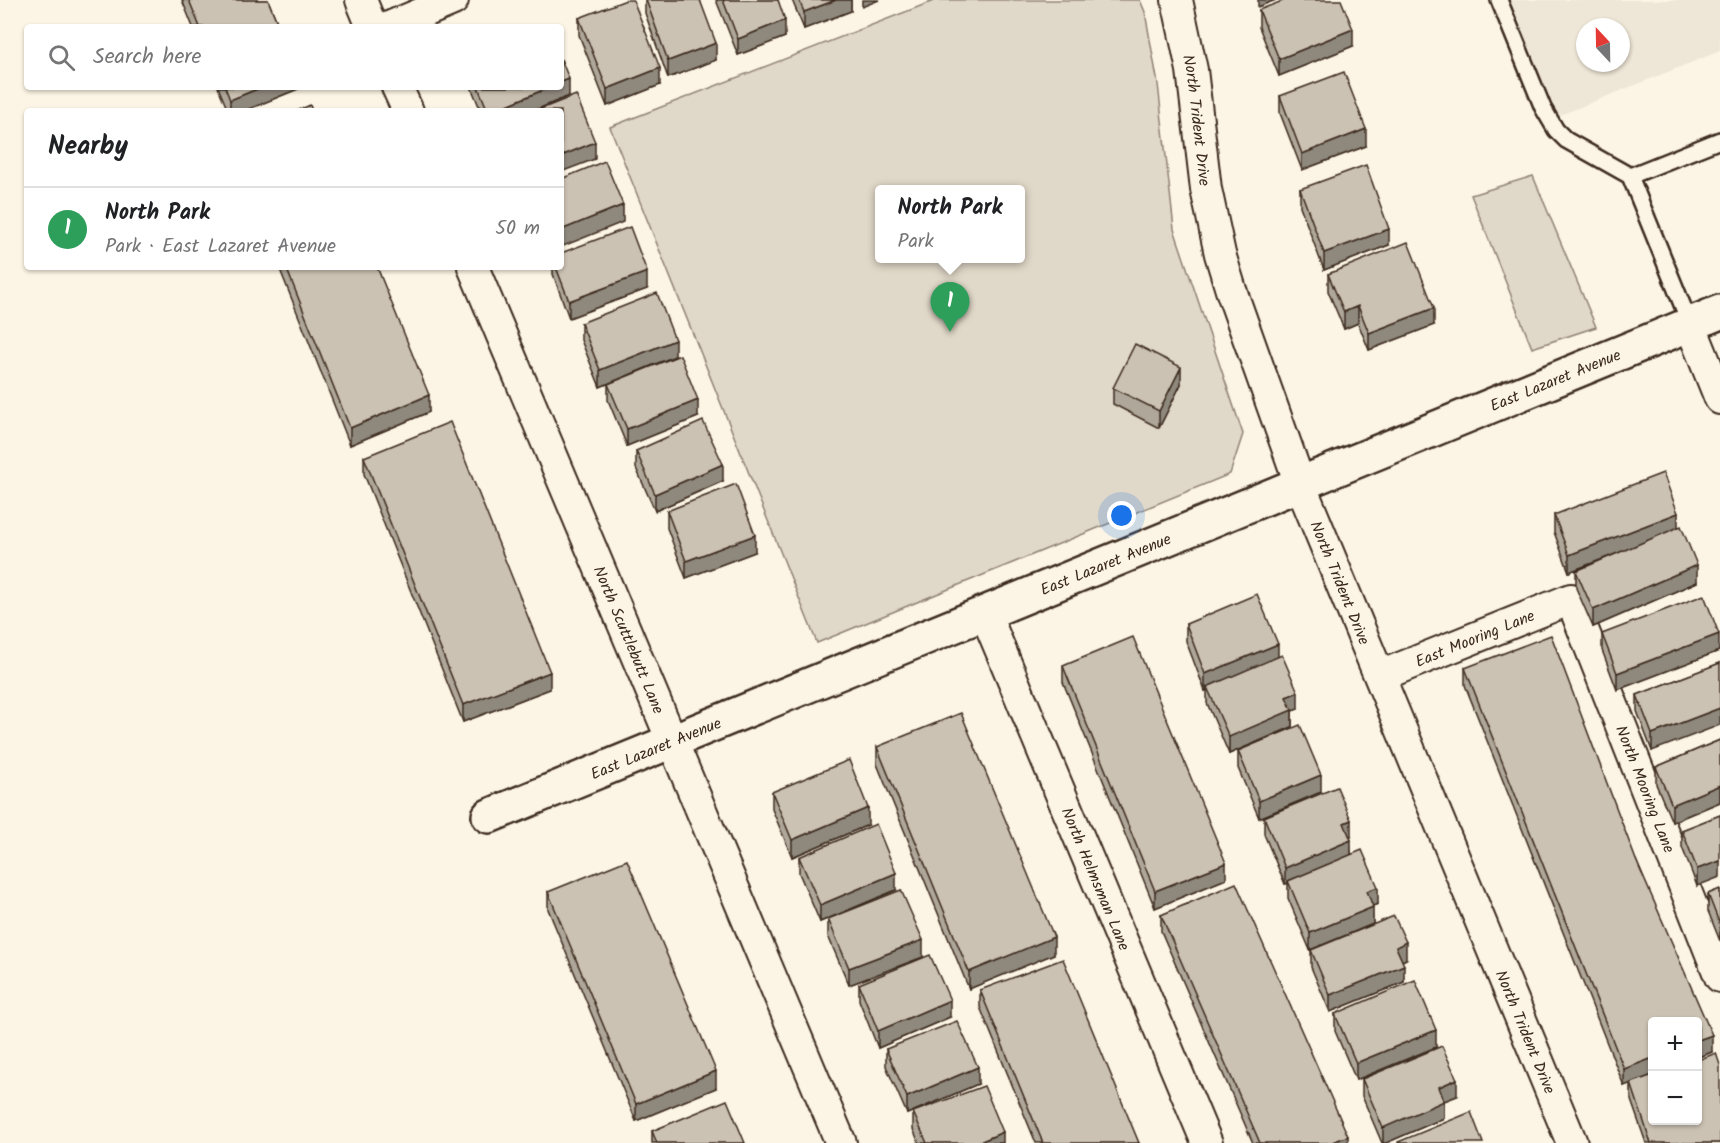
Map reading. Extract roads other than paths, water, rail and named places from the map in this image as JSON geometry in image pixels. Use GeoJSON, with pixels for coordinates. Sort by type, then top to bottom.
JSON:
{"type":"FeatureCollection","features":[{"type":"Feature","properties":{"kind":"street"},"geometry":{"type":"LineString","coordinates":[[361,0],[371,24]]}},
{"type":"Feature","properties":{"kind":"street"},"geometry":{"type":"LineString","coordinates":[[395,24],[453,0]]}},
{"type":"Feature","properties":{"kind":"street","name":"North Trident Drive"},"geometry":{"type":"LineString","coordinates":[[1178,0],[1188,50],[1206,189],[1230,290],[1300,484],[1572,1143]]}},
{"type":"Feature","properties":{"kind":"street"},"geometry":{"type":"LineString","coordinates":[[399,90],[407,108]]}},
{"type":"Feature","properties":{"kind":"street","name":"North Scuttlebutt Lane"},"geometry":{"type":"LineString","coordinates":[[474,270],[841,1143]]}},
{"type":"Feature","properties":{"kind":"street","name":"East Lazaret Avenue"},"geometry":{"type":"LineString","coordinates":[[489,816],[1720,312]]}},
{"type":"Feature","properties":{"kind":"street"},"geometry":{"type":"LineString","coordinates":[[1690,324],[1720,399]]}},
{"type":"Feature","properties":{"kind":"street","name":"East Mooring Lane"},"geometry":{"type":"LineString","coordinates":[[1380,676],[1571,599]]}},
{"type":"Feature","properties":{"kind":"street","name":"North Mooring Lane"},"geometry":{"type":"LineString","coordinates":[[1571,599],[1720,977]]}},
{"type":"Feature","properties":{"kind":"street","name":"North Helmsman Lane"},"geometry":{"type":"LineString","coordinates":[[986,613],[1207,1143]]}},
{"type":"Feature","properties":{"kind":"lane"},"geometry":{"type":"LineString","coordinates":[[1499,0],[1542,108],[1552,125],[1566,140],[1630,176],[1690,324]]}},
{"type":"Feature","properties":{"kind":"lane"},"geometry":{"type":"LineString","coordinates":[[1630,176],[1720,140]]}},
{"type":"Feature","properties":{"kind":"place","name":"North Park"},"geometry":{"type":"Point","coordinates":[950,332]}}]}
